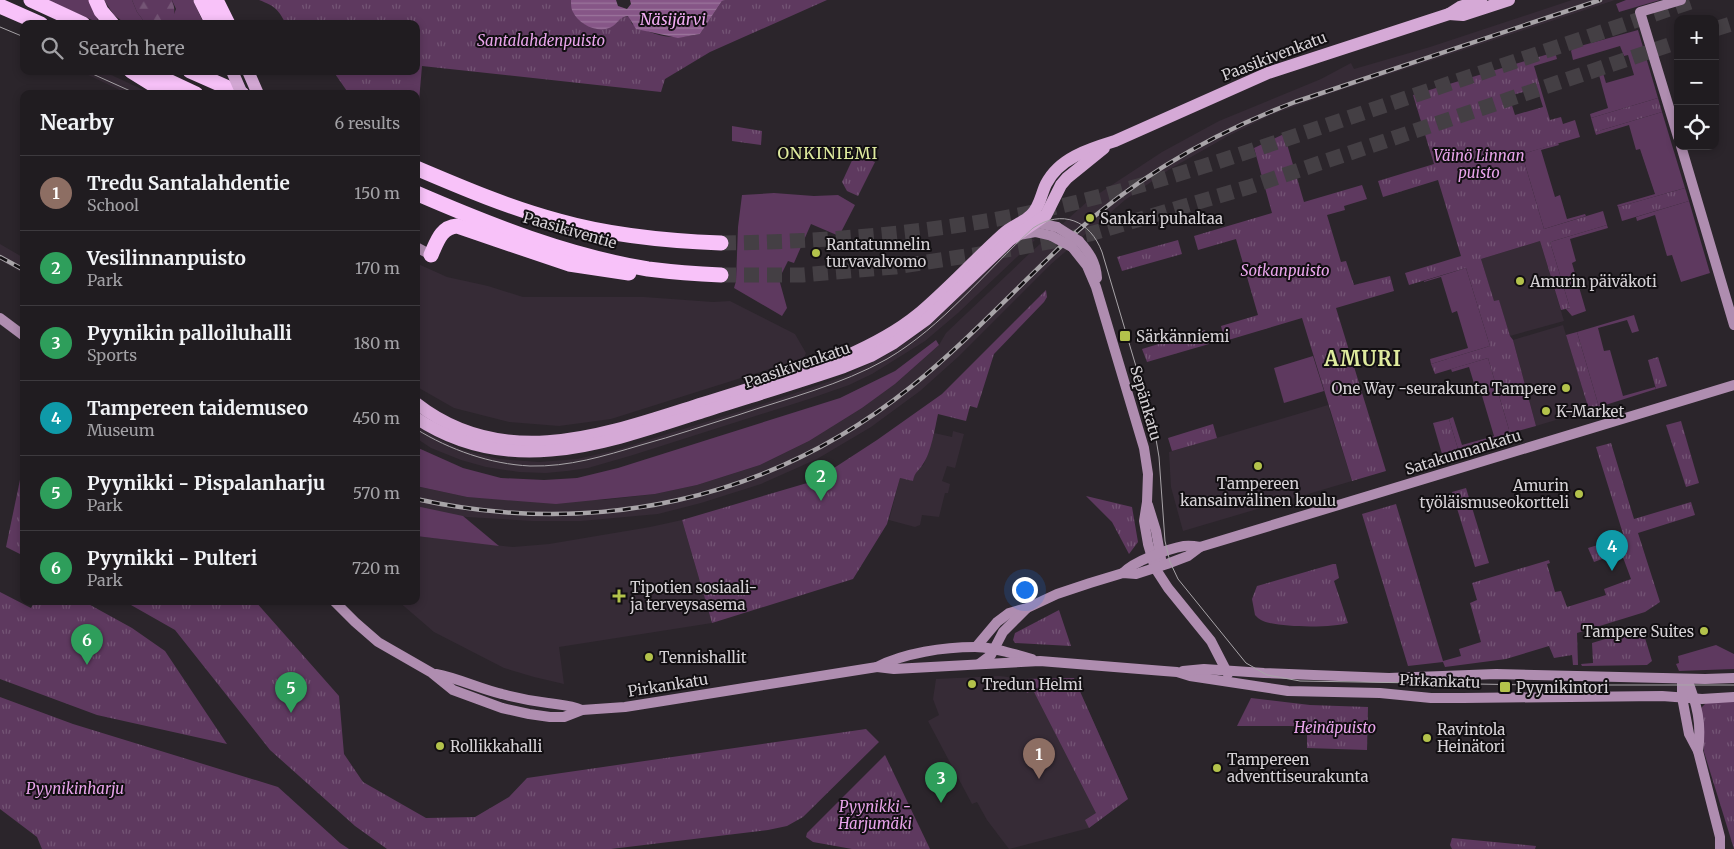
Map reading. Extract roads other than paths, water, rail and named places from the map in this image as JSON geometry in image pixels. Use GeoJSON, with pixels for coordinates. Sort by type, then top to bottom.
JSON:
{"type":"FeatureCollection","features":[{"type":"Feature","properties":{"kind":"highway"},"geometry":{"type":"LineString","coordinates":[[31,0],[74,20]]}},
{"type":"Feature","properties":{"kind":"highway"},"geometry":{"type":"LineString","coordinates":[[96,0],[101,11],[109,20]]}},
{"type":"Feature","properties":{"kind":"highway"},"geometry":{"type":"LineString","coordinates":[[201,0],[211,20]]}},
{"type":"Feature","properties":{"kind":"highway"},"geometry":{"type":"LineString","coordinates":[[216,0],[226,20]]}},
{"type":"Feature","properties":{"kind":"highway"},"geometry":{"type":"LineString","coordinates":[[0,6],[32,20]]}},
{"type":"Feature","properties":{"kind":"highway"},"geometry":{"type":"LineString","coordinates":[[137,75],[162,90]]}},
{"type":"Feature","properties":{"kind":"highway"},"geometry":{"type":"LineString","coordinates":[[156,75],[187,90]]}},
{"type":"Feature","properties":{"kind":"highway"},"geometry":{"type":"LineString","coordinates":[[199,75],[233,90]]}},
{"type":"Feature","properties":{"kind":"highway","name":"Paasikiventie"},"geometry":{"type":"LineString","coordinates":[[420,170],[494,200],[560,221],[637,237],[684,242],[721,243]]}},
{"type":"Feature","properties":{"kind":"highway","name":"Paasikiventie"},"geometry":{"type":"LineString","coordinates":[[420,195],[504,229],[560,248],[648,268],[721,275]]}},
{"type":"Feature","properties":{"kind":"highway"},"geometry":{"type":"LineString","coordinates":[[431,255],[442,232],[446,228],[457,226],[569,264],[649,276],[693,273]]}},
{"type":"Feature","properties":{"kind":"main road","name":"Paasikivenkatu"},"geometry":{"type":"LineString","coordinates":[[420,406],[459,428],[493,439],[535,443],[556,441],[624,427],[824,364],[871,345],[915,316],[1004,232],[1042,230],[1047,183],[1062,164],[1077,155],[1115,141],[1268,73],[1449,14],[1460,7],[1481,0]]}},
{"type":"Feature","properties":{"kind":"main road","name":"Paasikivenkatu"},"geometry":{"type":"LineString","coordinates":[[1449,14],[1463,15],[1509,0]]}},
{"type":"Feature","properties":{"kind":"main road"},"geometry":{"type":"LineString","coordinates":[[1674,123],[1640,12],[1681,0]]}},
{"type":"Feature","properties":{"kind":"main road"},"geometry":{"type":"LineString","coordinates":[[234,75],[240,90]]}},
{"type":"Feature","properties":{"kind":"main road"},"geometry":{"type":"LineString","coordinates":[[250,75],[256,90]]}},
{"type":"Feature","properties":{"kind":"main road"},"geometry":{"type":"LineString","coordinates":[[1682,150],[1734,325]]}},
{"type":"Feature","properties":{"kind":"main road","name":"Paasikivenkatu"},"geometry":{"type":"LineString","coordinates":[[420,420],[462,441],[493,450],[540,452],[570,449],[600,444],[651,429],[836,370],[871,356],[894,343],[926,320],[1030,216],[1043,209]]}},
{"type":"Feature","properties":{"kind":"main road","name":"Sepänkatu"},"geometry":{"type":"LineString","coordinates":[[1043,209],[1050,220],[1075,244],[1090,253],[1093,260],[1097,271],[1096,287],[1144,448],[1148,474],[1144,521],[1148,544],[1156,556],[1161,578],[1212,641],[1222,658],[1232,682]]}},
{"type":"Feature","properties":{"kind":"main road","name":"Sepänkatu"},"geometry":{"type":"LineString","coordinates":[[1042,230],[1057,227]]}},
{"type":"Feature","properties":{"kind":"main road","name":"Sepänkatu"},"geometry":{"type":"LineString","coordinates":[[1042,230],[1063,241],[1075,244]]}},
{"type":"Feature","properties":{"kind":"main road"},"geometry":{"type":"LineString","coordinates":[[420,249],[431,255]]}},
{"type":"Feature","properties":{"kind":"main road"},"geometry":{"type":"LineString","coordinates":[[0,318],[20,333]]}},
{"type":"Feature","properties":{"kind":"main road","name":"Satakunnankatu"},"geometry":{"type":"LineString","coordinates":[[976,647],[1003,618],[1016,610],[1027,608],[1056,594],[1123,573],[1136,574],[1159,567],[1188,556],[1200,547],[1734,385]]}},
{"type":"Feature","properties":{"kind":"main road","name":"Satakunnankatu"},"geometry":{"type":"LineString","coordinates":[[1123,573],[1132,565],[1185,546],[1200,547]]}},
{"type":"Feature","properties":{"kind":"main road","name":"Pirkankatu"},"geometry":{"type":"LineString","coordinates":[[338,605],[378,642],[432,673],[454,690],[511,710],[550,717],[564,717],[582,710],[624,707],[877,667],[899,657],[921,652],[976,647],[1040,661]]}},
{"type":"Feature","properties":{"kind":"main road","name":"Satakunnankatu"},"geometry":{"type":"LineString","coordinates":[[979,664],[991,655],[1003,632],[1027,608]]}},
{"type":"Feature","properties":{"kind":"main road","name":"Pirkankatu"},"geometry":{"type":"LineString","coordinates":[[877,667],[894,669],[1040,661],[1176,672],[1190,676],[1288,691],[1380,693],[1431,698],[1628,695],[1715,699],[1734,697]]}},
{"type":"Feature","properties":{"kind":"main road","name":"Pirkankatu"},"geometry":{"type":"LineString","coordinates":[[1176,672],[1204,669],[1389,678],[1496,674],[1684,679],[1734,678]]}},
{"type":"Feature","properties":{"kind":"main road"},"geometry":{"type":"LineString","coordinates":[[1684,679],[1682,697],[1689,734],[1698,751],[1720,837],[1720,849]]}},
{"type":"Feature","properties":{"kind":"main road"},"geometry":{"type":"LineString","coordinates":[[1684,679],[1695,698],[1701,732],[1698,751]]}},
{"type":"Feature","properties":{"kind":"main road"},"geometry":{"type":"LineString","coordinates":[[1720,837],[1727,849]]}},
{"type":"Feature","properties":{"kind":"water","name":"Näsijärvi"},"geometry":{"type":"Polygon","coordinates":[[[571,0],[616,0],[618,6],[627,9],[631,4],[630,0],[726,0],[722,1],[700,34],[678,38],[636,29],[628,16],[608,29],[590,27],[576,17],[572,9],[571,0]]]}},
{"type":"Feature","properties":{"kind":"tunnel"},"geometry":{"type":"LineString","coordinates":[[721,243],[831,239],[942,228],[1014,216],[1098,197],[1222,160],[1696,0]]}},
{"type":"Feature","properties":{"kind":"tunnel"},"geometry":{"type":"LineString","coordinates":[[1719,28],[1734,23]]}},
{"type":"Feature","properties":{"kind":"tunnel"},"geometry":{"type":"LineString","coordinates":[[721,275],[802,275],[895,267],[1012,249],[1090,234],[1249,187],[1674,43]]}},
{"type":"Feature","properties":{"kind":"tram line"},"geometry":{"type":"LineString","coordinates":[[0,27],[20,35]]}},
{"type":"Feature","properties":{"kind":"tram line"},"geometry":{"type":"LineString","coordinates":[[95,75],[128,90]]}},
{"type":"Feature","properties":{"kind":"tram line"},"geometry":{"type":"LineString","coordinates":[[420,431],[456,449],[485,459],[515,465],[559,465],[614,453],[795,397],[833,384],[869,368],[907,346],[945,315],[1033,228],[1054,219],[1064,219],[1083,225],[1097,241],[1102,252],[1154,427],[1159,457],[1165,541],[1170,562],[1178,579],[1246,663],[1267,675],[1300,681],[1534,685],[1734,685]]}},
{"type":"Feature","properties":{"kind":"railway"},"geometry":{"type":"LineString","coordinates":[[420,500],[483,510],[548,514],[613,511],[677,500],[739,483],[799,458],[857,425],[912,386],[954,350],[1074,234],[1124,193],[1178,158],[1235,128],[1295,102],[1600,0]]}},
{"type":"Feature","properties":{"kind":"railway"},"geometry":{"type":"LineString","coordinates":[[0,257],[20,268]]}},
{"type":"Feature","properties":{"kind":"place","name":"Sankari puhaltaa"},"geometry":{"type":"Point","coordinates":[1090,218]}},
{"type":"Feature","properties":{"kind":"place","name":"Rantatunnelin turvavalvomo"},"geometry":{"type":"Point","coordinates":[816,253]}},
{"type":"Feature","properties":{"kind":"place","name":"Amurin päiväkoti"},"geometry":{"type":"Point","coordinates":[1520,281]}},
{"type":"Feature","properties":{"kind":"place","name":"Särkänniemi"},"geometry":{"type":"Point","coordinates":[1125,336]}},
{"type":"Feature","properties":{"kind":"place","name":"One Way -seurakunta Tampere"},"geometry":{"type":"Point","coordinates":[1566,388]}},
{"type":"Feature","properties":{"kind":"place","name":"K-Market"},"geometry":{"type":"Point","coordinates":[1546,411]}},
{"type":"Feature","properties":{"kind":"place","name":"Tampereen kansainvälinen koulu"},"geometry":{"type":"Point","coordinates":[1258,466]}},
{"type":"Feature","properties":{"kind":"place","name":"Amurin työläismuseokortteli"},"geometry":{"type":"Point","coordinates":[1579,494]}},
{"type":"Feature","properties":{"kind":"place","name":"Vesilinnanpuisto"},"geometry":{"type":"Point","coordinates":[821,501]}},
{"type":"Feature","properties":{"kind":"place","name":"Tampereen taidemuseo"},"geometry":{"type":"Point","coordinates":[1612,571]}},
{"type":"Feature","properties":{"kind":"place","name":"Tipotien sosiaali- ja terveysasema"},"geometry":{"type":"Point","coordinates":[619,596]}},
{"type":"Feature","properties":{"kind":"place","name":"Tampere Suites"},"geometry":{"type":"Point","coordinates":[1704,631]}},
{"type":"Feature","properties":{"kind":"place","name":"Tennishallit"},"geometry":{"type":"Point","coordinates":[649,657]}},
{"type":"Feature","properties":{"kind":"place","name":"Pyynikki - Pulteri"},"geometry":{"type":"Point","coordinates":[87,665]}},
{"type":"Feature","properties":{"kind":"place","name":"Tredun Helmi"},"geometry":{"type":"Point","coordinates":[972,684]}},
{"type":"Feature","properties":{"kind":"place","name":"Pyynikintori"},"geometry":{"type":"Point","coordinates":[1505,687]}},
{"type":"Feature","properties":{"kind":"place","name":"Pyynikki - Pispalanharju"},"geometry":{"type":"Point","coordinates":[291,713]}},
{"type":"Feature","properties":{"kind":"place","name":"Ravintola Heinätori"},"geometry":{"type":"Point","coordinates":[1427,738]}},
{"type":"Feature","properties":{"kind":"place","name":"Rollikkahalli"},"geometry":{"type":"Point","coordinates":[440,746]}},
{"type":"Feature","properties":{"kind":"place","name":"Tampereen adventtiseurakunta"},"geometry":{"type":"Point","coordinates":[1217,768]}},
{"type":"Feature","properties":{"kind":"place","name":"Tredu Santalahdentie"},"geometry":{"type":"Point","coordinates":[1039,779]}},
{"type":"Feature","properties":{"kind":"place","name":"Pyynikin palloiluhalli"},"geometry":{"type":"Point","coordinates":[941,803]}},
{"type":"Feature","properties":{"kind":"district","name":"ONKINIEMI"},"geometry":{"type":"Point","coordinates":[828,153]}},
{"type":"Feature","properties":{"kind":"district","name":"AMURI"},"geometry":{"type":"Point","coordinates":[1363,358]}},
{"type":"Feature","properties":{"kind":"park label","name":"Santalahdenpuisto"},"geometry":{"type":"Point","coordinates":[541,40]}},
{"type":"Feature","properties":{"kind":"park label","name":"Väinö Linnan puisto"},"geometry":{"type":"Point","coordinates":[1479,164]}},
{"type":"Feature","properties":{"kind":"park label","name":"Sotkanpuisto"},"geometry":{"type":"Point","coordinates":[1285,270]}},
{"type":"Feature","properties":{"kind":"park label","name":"Heinäpuisto"},"geometry":{"type":"Point","coordinates":[1335,727]}},
{"type":"Feature","properties":{"kind":"park label","name":"Pyynikinharju"},"geometry":{"type":"Point","coordinates":[75,788]}},
{"type":"Feature","properties":{"kind":"park label","name":"Pyynikki - Harjumäki"},"geometry":{"type":"Point","coordinates":[875,814]}}]}
